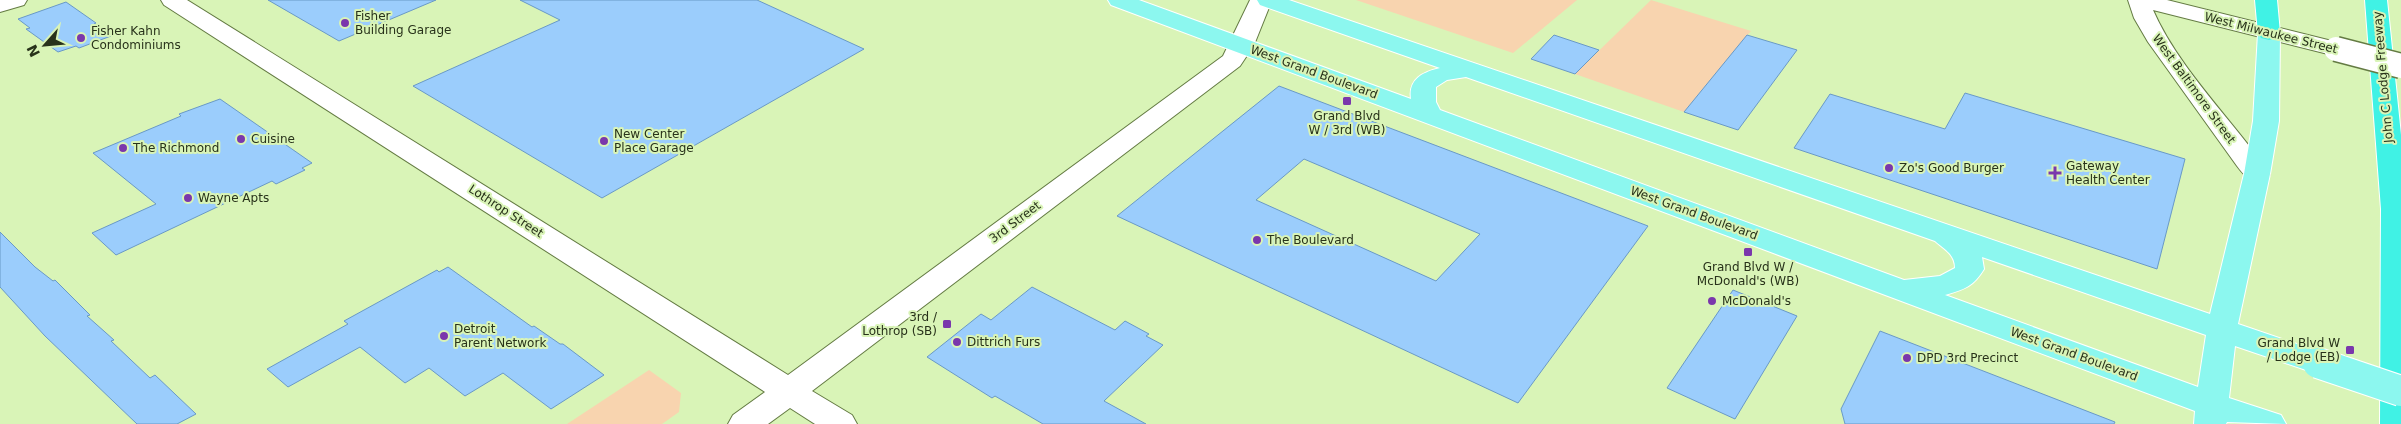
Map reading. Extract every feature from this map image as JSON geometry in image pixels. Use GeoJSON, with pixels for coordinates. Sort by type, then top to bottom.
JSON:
{"type":"FeatureCollection","features":[{"type":"Feature","properties":{"kind":"highway"},"geometry":{"type":"LineString","coordinates":[[2266,0],[2269,33]]}},
{"type":"Feature","properties":{"kind":"highway","name":"John C Lodge Freeway"},"geometry":{"type":"LineString","coordinates":[[2376,0],[2395,208],[2397,424]]}},
{"type":"Feature","properties":{"kind":"main road","name":"West Grand Boulevard"},"geometry":{"type":"LineString","coordinates":[[1119,0],[1896,288],[2211,415],[2269,424]]}},
{"type":"Feature","properties":{"kind":"main road"},"geometry":{"type":"LineString","coordinates":[[1268,0],[1471,68],[2401,391]]}},
{"type":"Feature","properties":{"kind":"main road"},"geometry":{"type":"LineString","coordinates":[[2211,415],[2222,328],[2266,121],[2269,33]]}},
{"type":"Feature","properties":{"kind":"main road"},"geometry":{"type":"LineString","coordinates":[[1430,115],[1422,101],[1421,89],[1427,80],[1445,73],[1471,68]]}},
{"type":"Feature","properties":{"kind":"main road"},"geometry":{"type":"LineString","coordinates":[[1896,288],[1931,289],[1950,286],[1964,278],[1970,269],[1970,260],[1961,246],[1935,229]]}},
{"type":"Feature","properties":{"kind":"street"},"geometry":{"type":"LineString","coordinates":[[0,6],[16,0]]}},
{"type":"Feature","properties":{"kind":"street","name":"Lothrop Street"},"geometry":{"type":"LineString","coordinates":[[172,0],[840,424]]}},
{"type":"Feature","properties":{"kind":"street","name":"3rd Street"},"geometry":{"type":"LineString","coordinates":[[744,424],[1232,61],[1242,45],[1261,0]]}},
{"type":"Feature","properties":{"kind":"street","name":"West Milwaukee Street"},"geometry":{"type":"LineString","coordinates":[[2140,0],[2401,66]]}},
{"type":"Feature","properties":{"kind":"street","name":"West Baltimore Street"},"geometry":{"type":"LineString","coordinates":[[2140,0],[2143,16],[2165,50],[2208,113],[2256,174]]}},
{"type":"Feature","properties":{"kind":"shaded area"},"geometry":{"type":"Polygon","coordinates":[[[1356,0],[1577,0],[1513,53],[1356,0]]]}},
{"type":"Feature","properties":{"kind":"shaded area"},"geometry":{"type":"Polygon","coordinates":[[[1651,0],[1751,31],[1684,112],[1575,74],[1651,0]]]}},
{"type":"Feature","properties":{"kind":"shaded area"},"geometry":{"type":"Polygon","coordinates":[[[649,370],[681,393],[679,412],[662,424],[567,424],[649,370]]]}},
{"type":"Feature","properties":{"kind":"building","name":"Fisher Building Garage"},"geometry":{"type":"Polygon","coordinates":[[[268,0],[436,0],[339,41],[268,0]]]}},
{"type":"Feature","properties":{"kind":"building","name":"New Center Place Garage"},"geometry":{"type":"Polygon","coordinates":[[[520,0],[757,0],[864,49],[602,198],[413,86],[560,20],[520,0]]]}},
{"type":"Feature","properties":{"kind":"building","name":"Fisher Kahn Condominiums"},"geometry":{"type":"Polygon","coordinates":[[[66,2],[111,36],[79,48],[76,46],[58,52],[26,29],[30,28],[18,19],[66,2]]]}},
{"type":"Feature","properties":{"kind":"building"},"geometry":{"type":"Polygon","coordinates":[[[1554,35],[1599,50],[1575,74],[1531,59],[1554,35]]]}},
{"type":"Feature","properties":{"kind":"building"},"geometry":{"type":"Polygon","coordinates":[[[1747,35],[1797,50],[1738,130],[1684,112],[1747,35]]]}},
{"type":"Feature","properties":{"kind":"building","name":"The Boulevard"},"geometry":{"type":"Polygon","coordinates":[[[1279,86],[1648,226],[1518,403],[1117,216],[1279,86]],[[1304,159],[1256,200],[1436,281],[1480,234],[1304,159]]]}},
{"type":"Feature","properties":{"kind":"building","name":"Gateway Health Center"},"geometry":{"type":"Polygon","coordinates":[[[1965,93],[2185,159],[2157,269],[1794,148],[1830,94],[1945,129],[1965,93]]]}},
{"type":"Feature","properties":{"kind":"building"},"geometry":{"type":"Polygon","coordinates":[[[220,99],[312,163],[302,168],[305,170],[276,184],[272,181],[116,255],[92,233],[156,204],[93,153],[181,116],[179,114],[220,99]]]}},
{"type":"Feature","properties":{"kind":"building"},"geometry":{"type":"Polygon","coordinates":[[[0,232],[35,267],[53,281],[55,280],[90,315],[87,316],[114,340],[111,341],[150,378],[155,375],[196,414],[177,424],[137,424],[45,336],[0,287],[0,232]]]}},
{"type":"Feature","properties":{"kind":"building"},"geometry":{"type":"Polygon","coordinates":[[[448,267],[532,327],[534,326],[560,344],[563,344],[604,375],[551,409],[503,373],[465,396],[429,368],[405,383],[360,347],[288,387],[267,369],[348,324],[344,321],[437,270],[439,272],[448,267]]]}},
{"type":"Feature","properties":{"kind":"building"},"geometry":{"type":"Polygon","coordinates":[[[1032,287],[1115,330],[1125,321],[1149,334],[1146,336],[1163,345],[1104,401],[1146,424],[1043,424],[995,396],[992,398],[927,357],[981,314],[991,320],[1032,287]]]}},
{"type":"Feature","properties":{"kind":"building"},"geometry":{"type":"Polygon","coordinates":[[[1733,290],[1797,316],[1735,419],[1667,388],[1733,290]]]}},
{"type":"Feature","properties":{"kind":"building"},"geometry":{"type":"Polygon","coordinates":[[[1880,331],[2115,422],[2114,424],[1845,424],[1841,409],[1880,331]]]}},
{"type":"Feature","properties":{"kind":"place","name":"Fisher Building Garage"},"geometry":{"type":"Point","coordinates":[345,23]}},
{"type":"Feature","properties":{"kind":"place","name":"Fisher Kahn Condominiums"},"geometry":{"type":"Point","coordinates":[81,38]}},
{"type":"Feature","properties":{"kind":"place","name":"Grand Blvd W / 3rd (WB)"},"geometry":{"type":"Point","coordinates":[1347,101]}},
{"type":"Feature","properties":{"kind":"place","name":"Cuisine"},"geometry":{"type":"Point","coordinates":[241,139]}},
{"type":"Feature","properties":{"kind":"place","name":"New Center Place Garage"},"geometry":{"type":"Point","coordinates":[604,141]}},
{"type":"Feature","properties":{"kind":"place","name":"The Richmond"},"geometry":{"type":"Point","coordinates":[123,148]}},
{"type":"Feature","properties":{"kind":"place","name":"Zo's Good Burger"},"geometry":{"type":"Point","coordinates":[1889,168]}},
{"type":"Feature","properties":{"kind":"place","name":"Gateway Health Center"},"geometry":{"type":"Point","coordinates":[2055,173]}},
{"type":"Feature","properties":{"kind":"place","name":"Wayne Apts"},"geometry":{"type":"Point","coordinates":[188,198]}},
{"type":"Feature","properties":{"kind":"place","name":"The Boulevard"},"geometry":{"type":"Point","coordinates":[1257,240]}},
{"type":"Feature","properties":{"kind":"place","name":"Grand Blvd W / McDonald's (WB)"},"geometry":{"type":"Point","coordinates":[1748,252]}},
{"type":"Feature","properties":{"kind":"place","name":"McDonald's"},"geometry":{"type":"Point","coordinates":[1712,301]}},
{"type":"Feature","properties":{"kind":"place","name":"3rd / Lothrop (SB)"},"geometry":{"type":"Point","coordinates":[947,324]}},
{"type":"Feature","properties":{"kind":"place","name":"Detroit Parent Network"},"geometry":{"type":"Point","coordinates":[444,336]}},
{"type":"Feature","properties":{"kind":"place","name":"Dittrich Furs"},"geometry":{"type":"Point","coordinates":[957,342]}},
{"type":"Feature","properties":{"kind":"place","name":"Grand Blvd W / Lodge (EB)"},"geometry":{"type":"Point","coordinates":[2350,350]}},
{"type":"Feature","properties":{"kind":"place","name":"DPD 3rd Precinct"},"geometry":{"type":"Point","coordinates":[1907,358]}}]}
